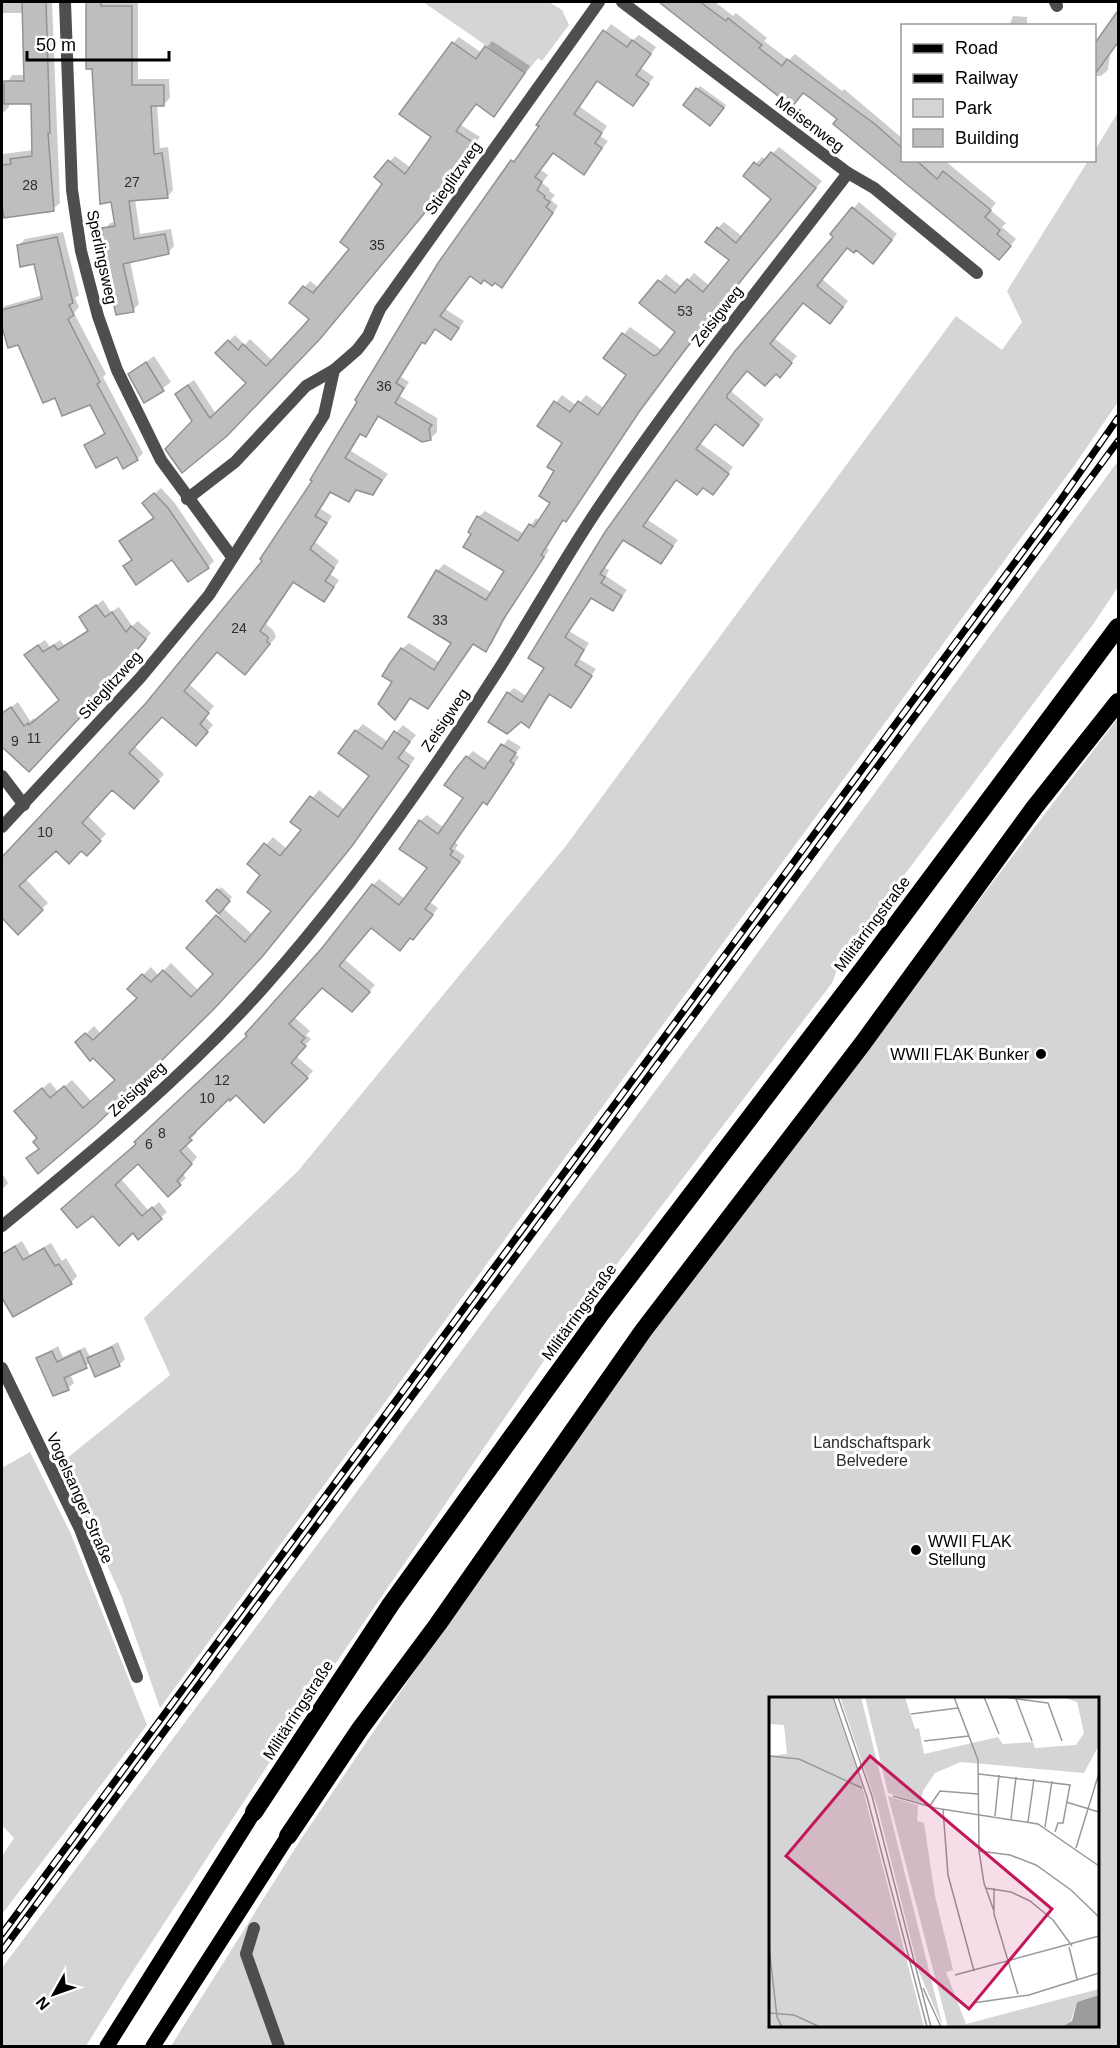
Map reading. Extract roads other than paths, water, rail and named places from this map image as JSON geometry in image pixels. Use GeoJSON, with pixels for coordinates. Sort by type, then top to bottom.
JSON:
{"type":"FeatureCollection","features":[{"type":"Feature","properties":{"kind":"highway","name":"Militärringstraße"},"geometry":{"type":"LineString","coordinates":[[254,1812],[391,1604],[595,1321],[1119,627]]}},
{"type":"Feature","properties":{"kind":"highway"},"geometry":{"type":"LineString","coordinates":[[288,1836],[360,1729],[438,1624],[643,1331],[863,1043],[1034,808],[1119,702]]}},
{"type":"Feature","properties":{"kind":"main road","name":"Militärringstraße"},"geometry":{"type":"LineString","coordinates":[[107,2046],[254,1812]]}},
{"type":"Feature","properties":{"kind":"main road"},"geometry":{"type":"LineString","coordinates":[[153,2046],[288,1836]]}},
{"type":"Feature","properties":{"kind":"street","name":"Sperlingsweg"},"geometry":{"type":"LineString","coordinates":[[65,2],[72,190],[81,250],[98,316],[117,370],[161,460],[232,557]]}},
{"type":"Feature","properties":{"kind":"street","name":"Stieglitzweg"},"geometry":{"type":"LineString","coordinates":[[188,499],[235,462],[306,386],[334,370],[357,351],[368,336],[380,309],[599,2]]}},
{"type":"Feature","properties":{"kind":"street","name":"Meisenweg"},"geometry":{"type":"LineString","coordinates":[[622,2],[848,173],[874,188],[977,273]]}},
{"type":"Feature","properties":{"kind":"street","name":"Zeisigweg"},"geometry":{"type":"LineString","coordinates":[[2,1226],[100,1146],[180,1071],[262,989],[356,876],[489,684],[593,516],[638,449],[848,173]]}},
{"type":"Feature","properties":{"kind":"street","name":"Stieglitzweg"},"geometry":{"type":"LineString","coordinates":[[2,827],[140,678],[209,595],[324,415],[334,370]]}},
{"type":"Feature","properties":{"kind":"street"},"geometry":{"type":"LineString","coordinates":[[2,776],[24,805]]}},
{"type":"Feature","properties":{"kind":"street","name":"Vogelsanger Straße"},"geometry":{"type":"LineString","coordinates":[[3,1376],[80,1529],[137,1677]]}},
{"type":"Feature","properties":{"kind":"street"},"geometry":{"type":"LineString","coordinates":[[254,1928],[246,1954],[279,2046]]}},
{"type":"Feature","properties":{"kind":"railway"},"geometry":{"type":"LineString","coordinates":[[2,1934],[1055,508],[1118,418]]}},
{"type":"Feature","properties":{"kind":"railway"},"geometry":{"type":"LineString","coordinates":[[2,1951],[1118,441]]}},
{"type":"Feature","properties":{"kind":"place","name":"WWII FLAK Bunker"},"geometry":{"type":"Point","coordinates":[1041,1054]}},
{"type":"Feature","properties":{"kind":"place","name":"WWII FLAK Stellung"},"geometry":{"type":"Point","coordinates":[916,1550]}},
{"type":"Feature","properties":{"kind":"park label","name":"Landschaftspark Belvedere"},"geometry":{"type":"Point","coordinates":[872,1451]}}]}
